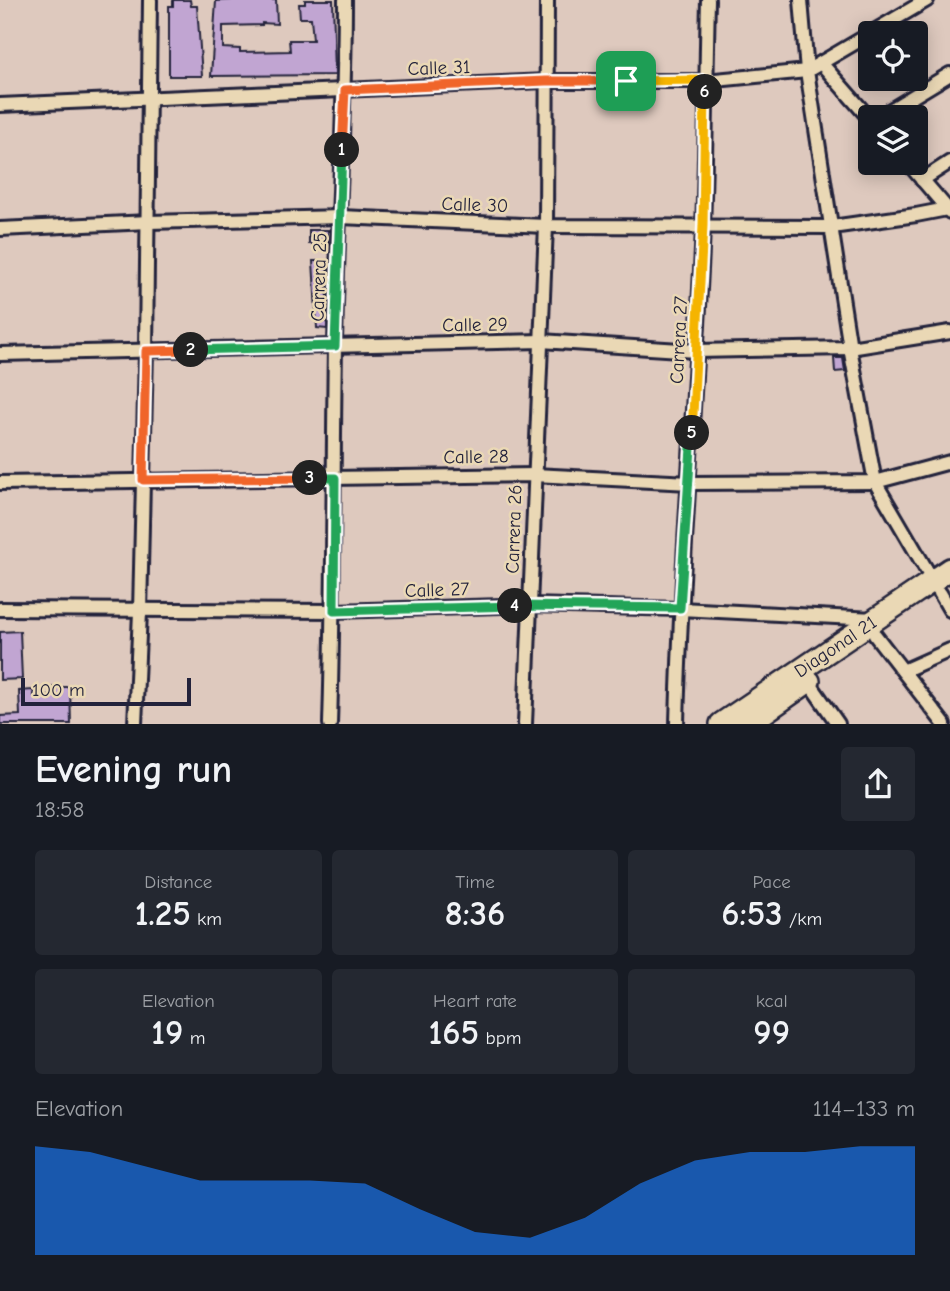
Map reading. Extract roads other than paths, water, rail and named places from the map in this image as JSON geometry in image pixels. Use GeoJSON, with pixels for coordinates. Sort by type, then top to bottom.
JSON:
{"type":"FeatureCollection","features":[{"type":"Feature","properties":{"kind":"highway","name":"Diagonal 21"},"geometry":{"type":"LineString","coordinates":[[720,724],[875,627],[945,588]]}},
{"type":"Feature","properties":{"kind":"highway","name":"Diagonal 21"},"geometry":{"type":"LineString","coordinates":[[748,724],[808,681],[875,627]]}},
{"type":"Feature","properties":{"kind":"street"},"geometry":{"type":"LineString","coordinates":[[135,724],[149,222],[150,0]]}},
{"type":"Feature","properties":{"kind":"street","name":"Carrera 25"},"geometry":{"type":"LineString","coordinates":[[330,724],[334,611],[335,346],[345,90],[345,0]]}},
{"type":"Feature","properties":{"kind":"street","name":"Carrera 26"},"geometry":{"type":"LineString","coordinates":[[525,724],[546,226],[547,0]]}},
{"type":"Feature","properties":{"kind":"street","name":"Carrera 27"},"geometry":{"type":"LineString","coordinates":[[677,724],[680,608],[690,483],[703,226],[708,0]]}},
{"type":"Feature","properties":{"kind":"street"},"geometry":{"type":"LineString","coordinates":[[801,0],[807,71],[850,348],[875,482],[945,588]]}},
{"type":"Feature","properties":{"kind":"street","name":"Calle 31"},"geometry":{"type":"LineString","coordinates":[[892,21],[927,0]]}},
{"type":"Feature","properties":{"kind":"street","name":"Calle 31"},"geometry":{"type":"LineString","coordinates":[[0,105],[546,81],[705,80],[807,71],[858,41]]}},
{"type":"Feature","properties":{"kind":"street"},"geometry":{"type":"LineString","coordinates":[[821,63],[858,105]]}},
{"type":"Feature","properties":{"kind":"street"},"geometry":{"type":"LineString","coordinates":[[899,105],[950,74]]}},
{"type":"Feature","properties":{"kind":"street"},"geometry":{"type":"LineString","coordinates":[[922,180],[950,162]]}},
{"type":"Feature","properties":{"kind":"street"},"geometry":{"type":"LineString","coordinates":[[918,175],[949,210]]}},
{"type":"Feature","properties":{"kind":"street","name":"Calle 30"},"geometry":{"type":"LineString","coordinates":[[0,229],[340,217],[546,226],[831,227],[949,210]]}},
{"type":"Feature","properties":{"kind":"street","name":"Calle 29"},"geometry":{"type":"LineString","coordinates":[[0,354],[541,341],[696,351],[850,348],[950,332]]}},
{"type":"Feature","properties":{"kind":"street","name":"Calle 28"},"geometry":{"type":"LineString","coordinates":[[0,482],[534,475],[690,483],[875,482],[950,462]]}},
{"type":"Feature","properties":{"kind":"street","name":"Calle 27"},"geometry":{"type":"LineString","coordinates":[[0,609],[140,612],[334,611],[531,605],[680,608],[875,627]]}},
{"type":"Feature","properties":{"kind":"street"},"geometry":{"type":"LineString","coordinates":[[875,627],[903,671],[946,721]]}},
{"type":"Feature","properties":{"kind":"street"},"geometry":{"type":"LineString","coordinates":[[903,671],[950,650]]}},
{"type":"Feature","properties":{"kind":"street"},"geometry":{"type":"LineString","coordinates":[[808,681],[838,724]]}}]}
